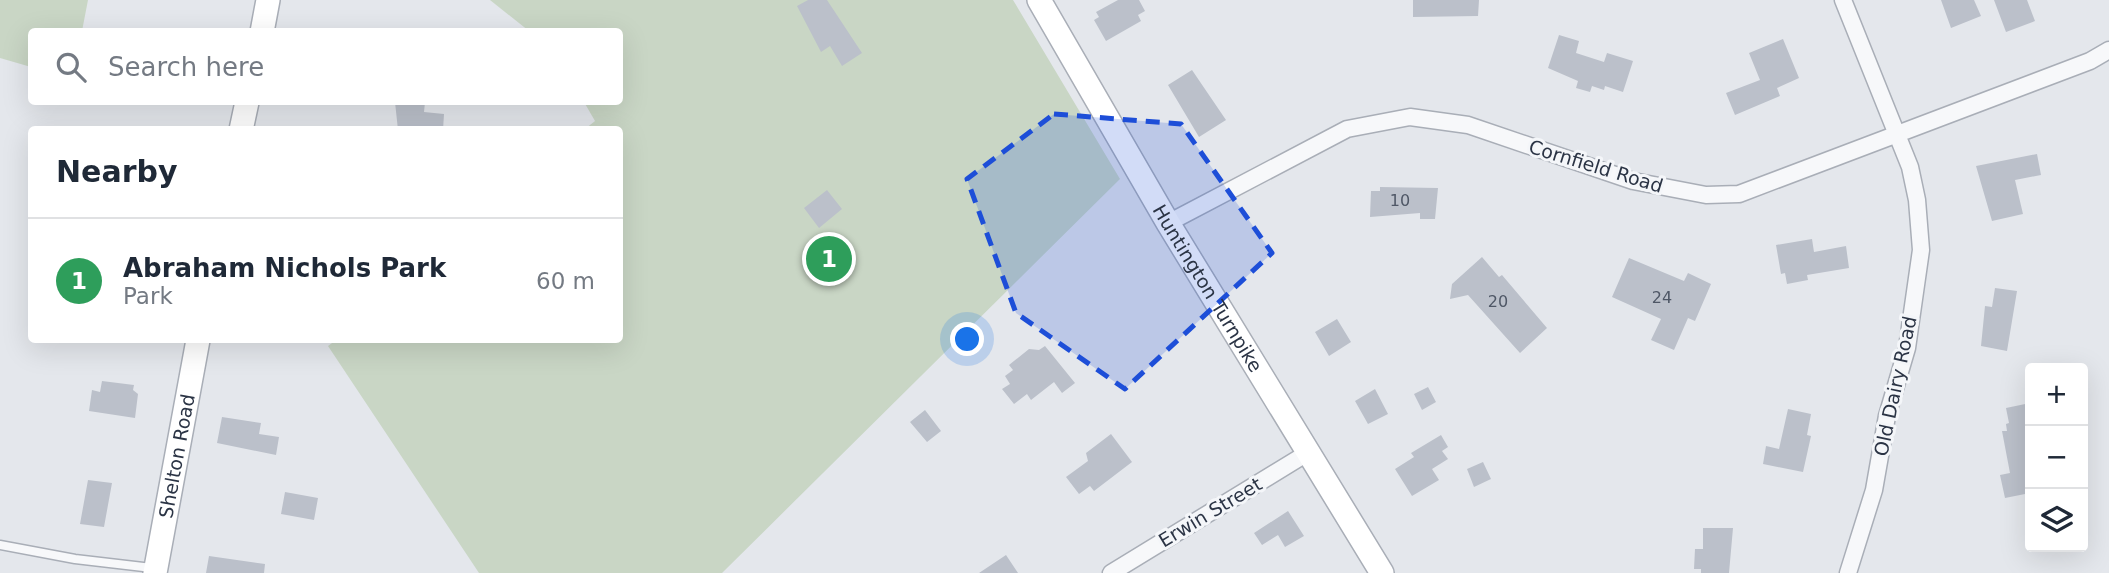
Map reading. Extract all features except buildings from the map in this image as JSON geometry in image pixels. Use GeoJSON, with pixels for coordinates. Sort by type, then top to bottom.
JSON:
{"type":"FeatureCollection","features":[{"type":"Feature","properties":{"kind":"main road"},"geometry":{"type":"LineString","coordinates":[[263,28],[268,0]]}},
{"type":"Feature","properties":{"kind":"main road","name":"Huntington Turnpike"},"geometry":{"type":"LineString","coordinates":[[1039,0],[1168,222],[1382,573]]}},
{"type":"Feature","properties":{"kind":"main road"},"geometry":{"type":"LineString","coordinates":[[242,126],[246,105]]}},
{"type":"Feature","properties":{"kind":"main road","name":"Shelton Road"},"geometry":{"type":"LineString","coordinates":[[155,570],[197,343]]}},
{"type":"Feature","properties":{"kind":"street","name":"Old Dairy Road"},"geometry":{"type":"LineString","coordinates":[[1843,0],[1910,167],[1917,200],[1921,250],[1907,348],[1887,416],[1874,490],[1848,573]]}},
{"type":"Feature","properties":{"kind":"street","name":"Cornfield Road"},"geometry":{"type":"LineString","coordinates":[[1168,222],[1347,128],[1410,117],[1468,125],[1633,181],[1706,195],[1739,194],[2090,61],[2109,50]]}},
{"type":"Feature","properties":{"kind":"street","name":"Erwin Street"},"geometry":{"type":"LineString","coordinates":[[1111,573],[1309,452]]}},
{"type":"Feature","properties":{"kind":"lane"},"geometry":{"type":"LineString","coordinates":[[0,545],[155,570]]}},
{"type":"Feature","properties":{"kind":"highlighted area"},"geometry":{"type":"Polygon","coordinates":[[[1054,114],[1181,124],[1272,253],[1125,389],[1016,313],[967,179],[1054,114]]]}},
{"type":"Feature","properties":{"kind":"green space"},"geometry":{"type":"Polygon","coordinates":[[[0,0],[88,0],[83,28],[28,28],[28,66],[0,58],[0,0]]]}},
{"type":"Feature","properties":{"kind":"green space"},"geometry":{"type":"Polygon","coordinates":[[[490,0],[1013,0],[1120,179],[722,573],[479,573],[328,346],[332,343],[623,343],[623,126],[589,126],[595,121],[586,105],[623,105],[623,28],[525,28],[490,0]]]}},
{"type":"Feature","properties":{"kind":"place","name":"Abraham Nichols Park"},"geometry":{"type":"Point","coordinates":[829,259]}}]}
